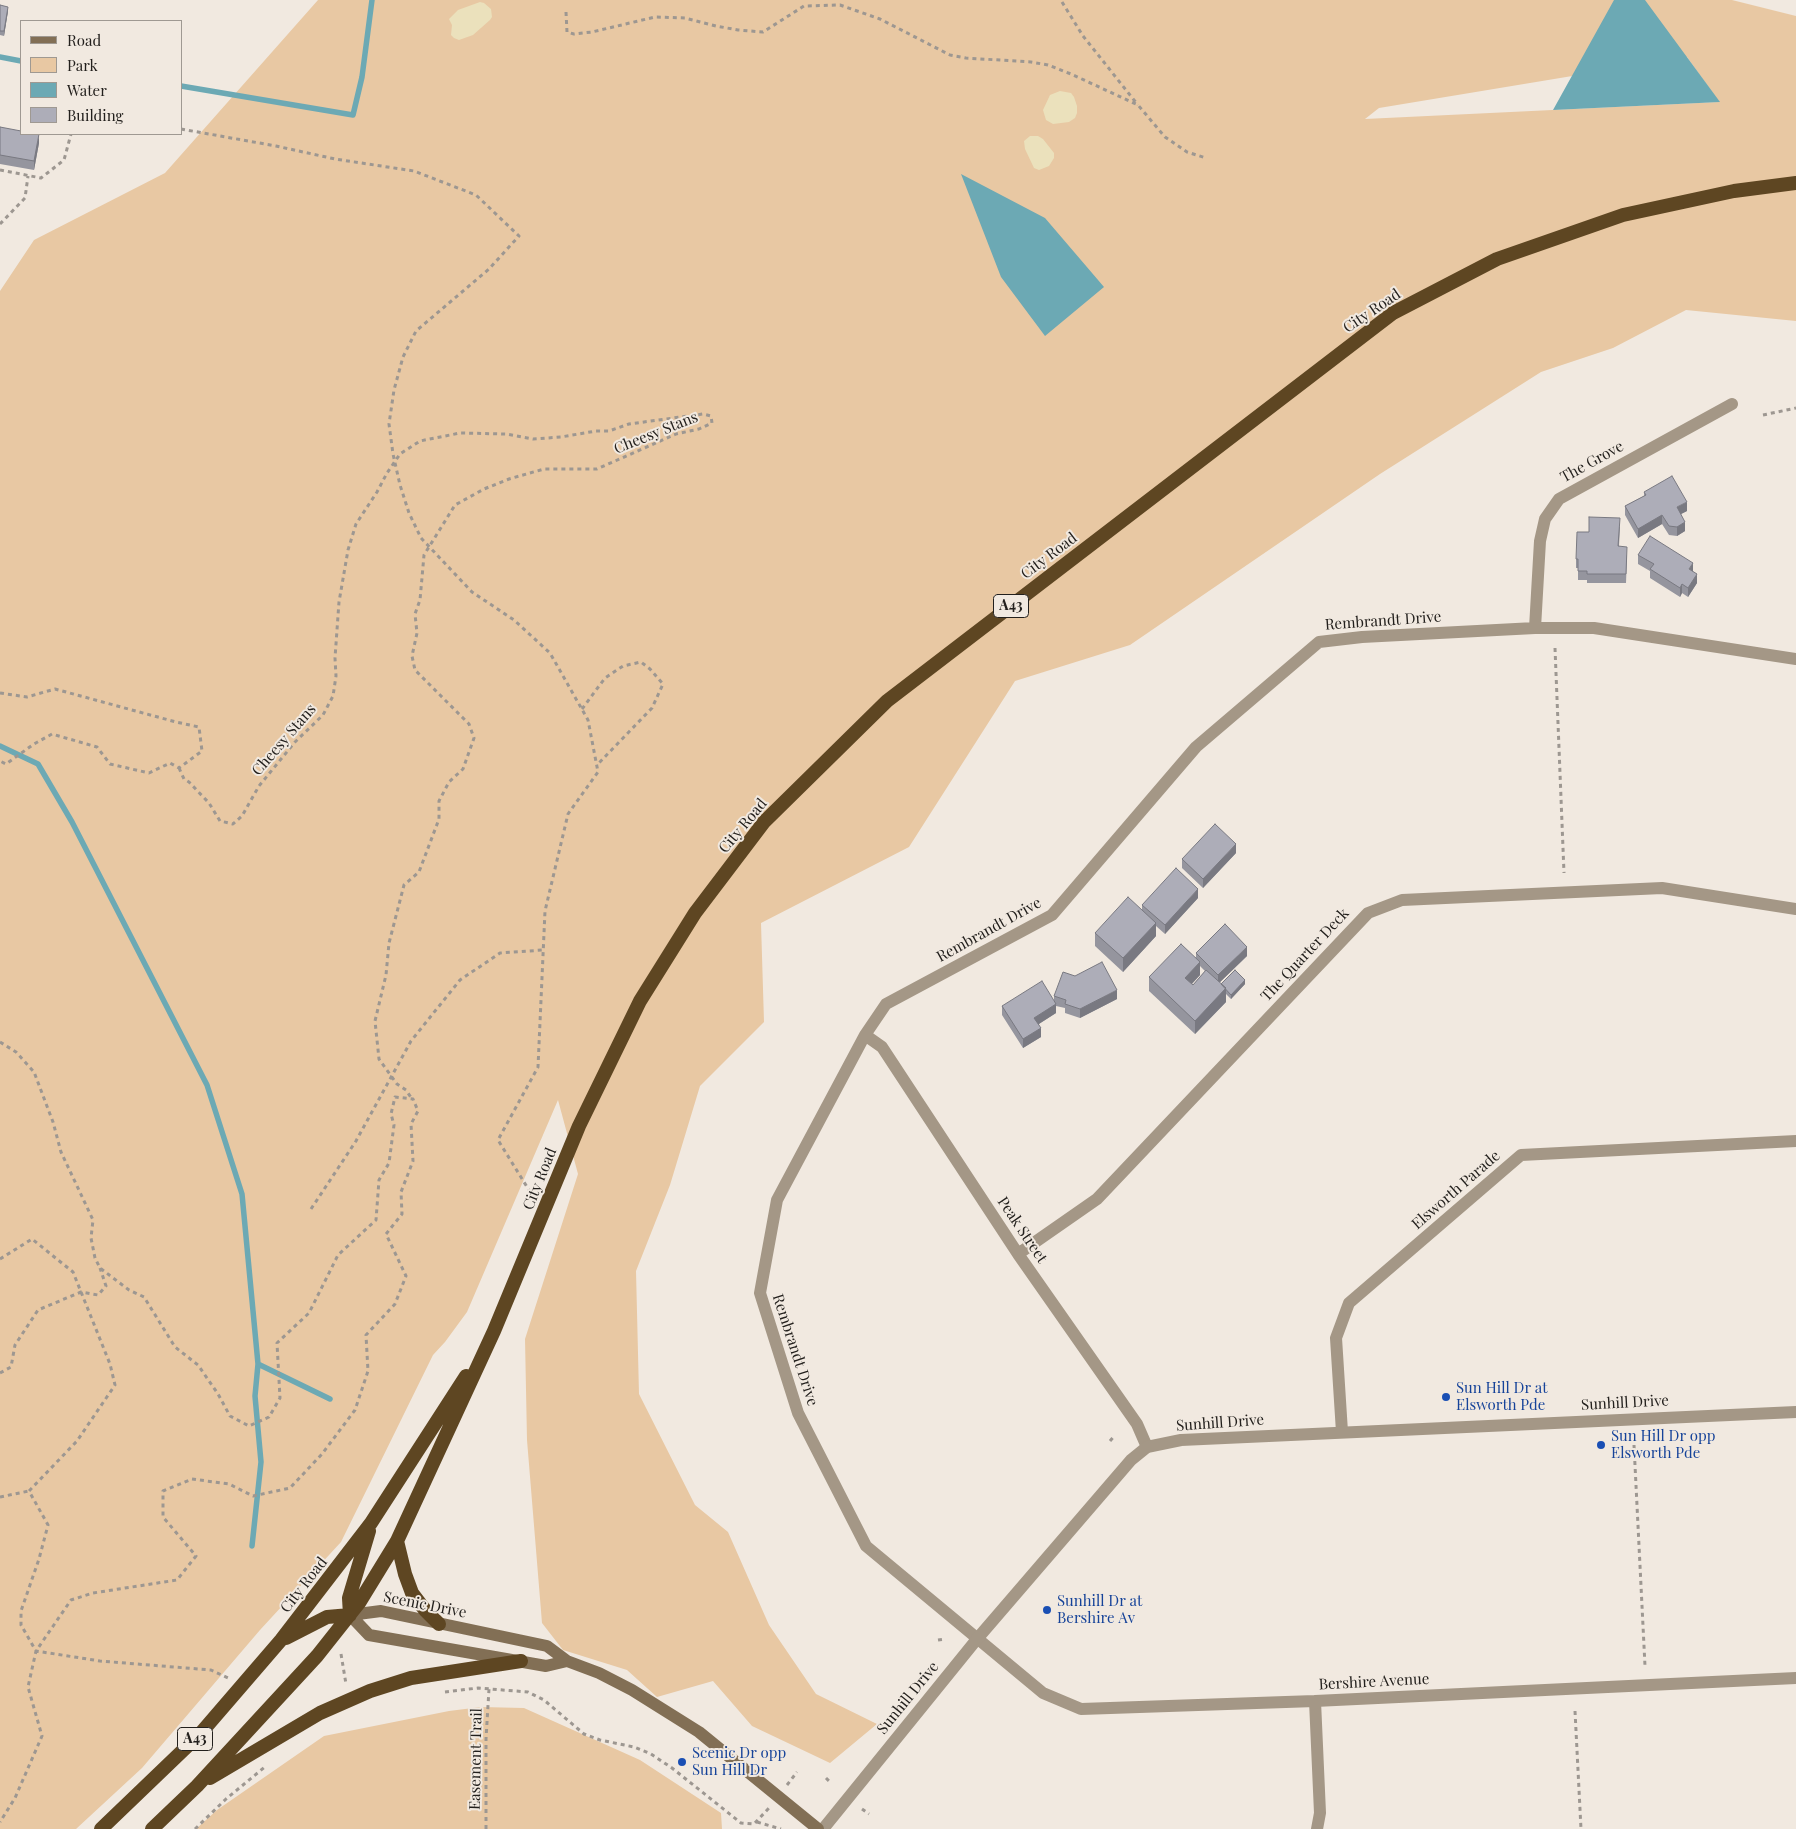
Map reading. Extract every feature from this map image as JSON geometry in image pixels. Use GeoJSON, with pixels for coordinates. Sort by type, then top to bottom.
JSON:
{"type":"FeatureCollection","features":[{"type":"Feature","properties":{"kind":"highway","name":"City Road"},"geometry":{"type":"LineString","coordinates":[[152,1829],[197,1786],[317,1656],[359,1603],[397,1541],[494,1331],[579,1126],[640,1001],[695,913],[764,822],[887,701],[1393,313],[1497,259],[1623,216],[1734,191],[1796,183]]}},
{"type":"Feature","properties":{"kind":"highway","name":"City Road"},"geometry":{"type":"LineString","coordinates":[[101,1829],[200,1734],[281,1640],[371,1524],[494,1331]]}},
{"type":"Feature","properties":{"kind":"highway"},"geometry":{"type":"LineString","coordinates":[[281,1640],[327,1617],[350,1615],[349,1598],[371,1524]]}},
{"type":"Feature","properties":{"kind":"highway"},"geometry":{"type":"LineString","coordinates":[[397,1541],[412,1593],[439,1624]]}},
{"type":"Feature","properties":{"kind":"highway"},"geometry":{"type":"LineString","coordinates":[[197,1786],[320,1713],[370,1691],[411,1678],[521,1661]]}},
{"type":"Feature","properties":{"kind":"main road","name":"Scenic Drive"},"geometry":{"type":"LineString","coordinates":[[350,1615],[381,1611],[547,1646],[567,1660],[599,1673],[660,1707],[699,1732],[818,1829]]}},
{"type":"Feature","properties":{"kind":"main road"},"geometry":{"type":"LineString","coordinates":[[350,1615],[369,1636],[546,1666],[567,1660]]}},
{"type":"Feature","properties":{"kind":"street","name":"The Grove"},"geometry":{"type":"LineString","coordinates":[[1535,628],[1540,541],[1546,519],[1559,499],[1732,404]]}},
{"type":"Feature","properties":{"kind":"street","name":"Rembrandt Drive"},"geometry":{"type":"LineString","coordinates":[[977,1639],[866,1546],[798,1413],[760,1293],[777,1200],[865,1035],[886,1004],[1052,915],[1196,747],[1319,642],[1362,637],[1535,628],[1594,628],[1796,659]]}},
{"type":"Feature","properties":{"kind":"street","name":"The Quarter Deck"},"geometry":{"type":"LineString","coordinates":[[1018,1254],[1097,1199],[1368,913],[1402,900],[1662,888],[1796,909]]}},
{"type":"Feature","properties":{"kind":"street","name":"Peak Street"},"geometry":{"type":"LineString","coordinates":[[865,1035],[882,1047],[1018,1254],[1138,1424],[1147,1447]]}},
{"type":"Feature","properties":{"kind":"street","name":"Elsworth Parade"},"geometry":{"type":"LineString","coordinates":[[1342,1432],[1336,1338],[1349,1303],[1521,1155],[1796,1141]]}},
{"type":"Feature","properties":{"kind":"street","name":"Sunhill Drive"},"geometry":{"type":"LineString","coordinates":[[822,1829],[977,1639],[1131,1460],[1147,1447],[1181,1440],[1796,1412]]}},
{"type":"Feature","properties":{"kind":"street","name":"Bershire Avenue"},"geometry":{"type":"LineString","coordinates":[[977,1639],[1043,1693],[1081,1709],[1315,1701],[1796,1678]]}},
{"type":"Feature","properties":{"kind":"street"},"geometry":{"type":"LineString","coordinates":[[1315,1701],[1320,1813],[1317,1829]]}},
{"type":"Feature","properties":{"kind":"path"},"geometry":{"type":"LineString","coordinates":[[1062,2],[1084,36],[1165,137],[1187,152],[1206,158]]}},
{"type":"Feature","properties":{"kind":"path"},"geometry":{"type":"LineString","coordinates":[[566,12],[567,32],[574,34],[592,32],[656,17],[685,18],[738,30],[763,32],[804,6],[840,6],[880,19],[950,55],[1048,65],[1095,84],[1138,105]]}},
{"type":"Feature","properties":{"kind":"path"},"geometry":{"type":"LineString","coordinates":[[182,129],[335,159],[414,170],[476,195],[519,236],[489,269],[416,331],[403,357],[394,390],[390,424],[395,462],[409,513],[421,538],[472,592],[514,620],[550,653],[588,720],[597,766],[598,772],[568,814],[545,911],[538,1067],[498,1140],[543,1213]]}},
{"type":"Feature","properties":{"kind":"path"},"geometry":{"type":"LineString","coordinates":[[0,170],[41,178],[64,160],[71,135]]}},
{"type":"Feature","properties":{"kind":"path"},"geometry":{"type":"LineString","coordinates":[[0,224],[25,198],[28,176]]}},
{"type":"Feature","properties":{"kind":"path"},"geometry":{"type":"LineString","coordinates":[[1763,414],[1796,408]]}},
{"type":"Feature","properties":{"kind":"path","name":"Cheesy Stans"},"geometry":{"type":"LineString","coordinates":[[179,768],[184,779],[209,803],[220,821],[233,824],[242,816],[259,786],[295,742],[323,715],[333,696],[336,676],[335,658],[339,602],[348,550],[356,524],[400,454],[420,441],[460,433],[506,434],[533,439],[609,431],[629,424],[703,414],[711,416],[712,423],[699,429],[676,434],[597,469],[544,469],[509,479],[484,489],[455,505],[424,555],[420,600],[415,614],[417,633],[412,656],[415,670],[469,724],[474,738],[463,769],[449,782],[439,801],[439,819],[419,872],[404,885],[389,943],[386,975],[375,1021],[379,1059],[397,1084],[406,1090],[413,1099]]}},
{"type":"Feature","properties":{"kind":"path"},"geometry":{"type":"LineString","coordinates":[[1555,648],[1564,873]]}},
{"type":"Feature","properties":{"kind":"path"},"geometry":{"type":"LineString","coordinates":[[582,710],[605,678],[623,666],[641,662],[663,684],[652,708],[597,766]]}},
{"type":"Feature","properties":{"kind":"path"},"geometry":{"type":"LineString","coordinates":[[0,693],[27,696],[55,688],[199,727],[202,751],[179,768],[170,763],[149,772],[110,764],[97,747],[52,734],[6,764],[0,761]]}},
{"type":"Feature","properties":{"kind":"path"},"geometry":{"type":"LineString","coordinates":[[311,1209],[356,1141],[411,1041],[460,980],[500,953],[543,950]]}},
{"type":"Feature","properties":{"kind":"path"},"geometry":{"type":"LineString","coordinates":[[0,1042],[16,1052],[34,1072],[53,1122],[61,1152],[93,1220],[91,1238],[95,1258],[106,1286],[98,1295],[81,1292],[38,1310],[15,1345],[11,1367],[0,1373]]}},
{"type":"Feature","properties":{"kind":"path"},"geometry":{"type":"LineString","coordinates":[[0,1822],[15,1798],[42,1736],[28,1687],[36,1651],[72,1600],[93,1593],[177,1580],[196,1556],[163,1517],[163,1491],[192,1479],[229,1484],[253,1496],[290,1488],[322,1454],[356,1410],[368,1371],[366,1335],[395,1304],[406,1276],[386,1234],[402,1214],[401,1192],[413,1161],[411,1124],[418,1111],[413,1099],[394,1097],[391,1114],[394,1125],[389,1164],[379,1180],[376,1220],[338,1255],[310,1313],[277,1343],[280,1398],[269,1416],[249,1426],[230,1416],[218,1394],[198,1365],[175,1347],[144,1297],[129,1290],[100,1268]]}},
{"type":"Feature","properties":{"kind":"path"},"geometry":{"type":"LineString","coordinates":[[0,1258],[32,1239],[73,1272],[110,1364],[115,1385],[77,1441],[29,1491],[0,1497]]}},
{"type":"Feature","properties":{"kind":"path"},"geometry":{"type":"LineString","coordinates":[[1110,1441],[1115,1435]]}},
{"type":"Feature","properties":{"kind":"path"},"geometry":{"type":"LineString","coordinates":[[1634,1445],[1645,1666]]}},
{"type":"Feature","properties":{"kind":"path"},"geometry":{"type":"LineString","coordinates":[[29,1491],[48,1525],[21,1612],[21,1626],[36,1651]]}},
{"type":"Feature","properties":{"kind":"path"},"geometry":{"type":"LineString","coordinates":[[337,1631],[348,1700]]}},
{"type":"Feature","properties":{"kind":"path"},"geometry":{"type":"LineString","coordinates":[[938,1640],[945,1639]]}},
{"type":"Feature","properties":{"kind":"path"},"geometry":{"type":"LineString","coordinates":[[36,1651],[100,1661],[211,1670],[243,1685]]}},
{"type":"Feature","properties":{"kind":"path"},"geometry":{"type":"LineString","coordinates":[[443,1692],[489,1689],[528,1692],[544,1700],[584,1734],[600,1740],[634,1747],[650,1754],[672,1768],[741,1823],[780,1829]]}},
{"type":"Feature","properties":{"kind":"path","name":"Easement Trail"},"geometry":{"type":"LineString","coordinates":[[486,1829],[486,1739],[489,1689]]}},
{"type":"Feature","properties":{"kind":"path"},"geometry":{"type":"LineString","coordinates":[[1575,1711],[1581,1829]]}},
{"type":"Feature","properties":{"kind":"path"},"geometry":{"type":"LineString","coordinates":[[195,1829],[226,1799],[270,1762]]}},
{"type":"Feature","properties":{"kind":"path"},"geometry":{"type":"LineString","coordinates":[[755,1825],[797,1772]]}},
{"type":"Feature","properties":{"kind":"path"},"geometry":{"type":"LineString","coordinates":[[826,1778],[830,1782]]}},
{"type":"Feature","properties":{"kind":"path"},"geometry":{"type":"LineString","coordinates":[[862,1809],[869,1814]]}},
{"type":"Feature","properties":{"kind":"green space"},"geometry":{"type":"Polygon","coordinates":[[[318,0],[1732,0],[1796,16],[1796,321],[1686,310],[1613,348],[1541,372],[1380,474],[1130,645],[1015,681],[909,847],[761,923],[764,1022],[700,1086],[670,1185],[636,1271],[639,1394],[695,1505],[728,1532],[769,1625],[816,1694],[877,1724],[830,1763],[752,1726],[713,1681],[657,1697],[627,1670],[563,1650],[542,1623],[527,1440],[525,1339],[578,1174],[558,1100],[467,1312],[433,1355],[341,1542],[260,1630],[142,1768],[76,1829],[0,1829],[0,291],[34,240],[165,173],[318,0]],[[1687,57],[1379,108],[1365,119],[1719,102],[1687,57]]]}},
{"type":"Feature","properties":{"kind":"green space"},"geometry":{"type":"Polygon","coordinates":[[[481,1707],[524,1708],[640,1760],[721,1813],[722,1829],[196,1829],[217,1810],[324,1736],[449,1711],[481,1707]]]}},
{"type":"Feature","properties":{"kind":"sand"},"geometry":{"type":"Polygon","coordinates":[[[480,2],[491,9],[492,17],[490,20],[473,35],[459,40],[454,38],[451,35],[452,25],[449,19],[458,10],[480,2]]]}},
{"type":"Feature","properties":{"kind":"sand"},"geometry":{"type":"Polygon","coordinates":[[[1060,91],[1071,93],[1077,106],[1077,113],[1075,118],[1069,122],[1053,124],[1046,120],[1043,110],[1050,95],[1060,91]]]}},
{"type":"Feature","properties":{"kind":"sand"},"geometry":{"type":"Polygon","coordinates":[[[1030,136],[1038,136],[1043,139],[1054,153],[1054,158],[1049,166],[1039,170],[1034,168],[1025,149],[1024,141],[1030,136]]]}},
{"type":"Feature","properties":{"kind":"water"},"geometry":{"type":"Polygon","coordinates":[[[1614,0],[1645,0],[1720,102],[1553,110],[1614,0]]]}},
{"type":"Feature","properties":{"kind":"water"},"geometry":{"type":"Polygon","coordinates":[[[961,174],[1045,218],[1104,287],[1045,336],[1001,277],[961,174]]]}},
{"type":"Feature","properties":{"kind":"building"},"geometry":{"type":"Polygon","coordinates":[[[0,5],[8,7],[4,31],[0,31],[0,5]]]}},
{"type":"Feature","properties":{"kind":"building"},"geometry":{"type":"Polygon","coordinates":[[[0,127],[20,131],[20,135],[39,135],[34,161],[0,155],[0,127]]]}},
{"type":"Feature","properties":{"kind":"building"},"geometry":{"type":"Polygon","coordinates":[[[1672,476],[1687,502],[1677,507],[1685,522],[1677,527],[1669,526],[1662,515],[1638,529],[1625,506],[1646,495],[1644,492],[1672,476]]]}},
{"type":"Feature","properties":{"kind":"building"},"geometry":{"type":"Polygon","coordinates":[[[1589,517],[1620,518],[1618,546],[1627,547],[1626,574],[1587,574],[1587,571],[1578,571],[1578,559],[1576,559],[1577,532],[1589,532],[1589,517]]]}},
{"type":"Feature","properties":{"kind":"building"},"geometry":{"type":"Polygon","coordinates":[[[1650,536],[1693,563],[1689,569],[1697,574],[1688,588],[1682,584],[1680,588],[1650,569],[1654,564],[1638,555],[1650,536]]]}},
{"type":"Feature","properties":{"kind":"building"},"geometry":{"type":"Polygon","coordinates":[[[1215,824],[1236,844],[1203,879],[1182,859],[1215,824]]]}},
{"type":"Feature","properties":{"kind":"building"},"geometry":{"type":"Polygon","coordinates":[[[1176,868],[1198,889],[1165,925],[1142,905],[1176,868]]]}},
{"type":"Feature","properties":{"kind":"building"},"geometry":{"type":"Polygon","coordinates":[[[1128,897],[1156,923],[1123,958],[1095,933],[1128,897]]]}},
{"type":"Feature","properties":{"kind":"building"},"geometry":{"type":"Polygon","coordinates":[[[1225,924],[1247,947],[1218,975],[1196,953],[1225,924]]]}},
{"type":"Feature","properties":{"kind":"building"},"geometry":{"type":"Polygon","coordinates":[[[1181,944],[1200,962],[1185,978],[1193,985],[1206,970],[1226,988],[1195,1021],[1149,977],[1181,944]]]}},
{"type":"Feature","properties":{"kind":"building"},"geometry":{"type":"Polygon","coordinates":[[[1102,962],[1117,990],[1080,1009],[1065,1004],[1066,1000],[1054,996],[1063,972],[1075,976],[1102,962]]]}},
{"type":"Feature","properties":{"kind":"building"},"geometry":{"type":"Polygon","coordinates":[[[1235,970],[1245,980],[1231,995],[1221,984],[1235,970]]]}},
{"type":"Feature","properties":{"kind":"building"},"geometry":{"type":"Polygon","coordinates":[[[1042,981],[1056,1004],[1034,1018],[1041,1028],[1023,1039],[1002,1006],[1042,981]]]}},
{"type":"Feature","properties":{"kind":"waterway"},"geometry":{"type":"LineString","coordinates":[[182,86],[353,115],[362,77],[372,0]]}},
{"type":"Feature","properties":{"kind":"waterway"},"geometry":{"type":"LineString","coordinates":[[0,57],[20,61]]}},
{"type":"Feature","properties":{"kind":"waterway"},"geometry":{"type":"LineString","coordinates":[[0,746],[38,764],[72,822],[207,1085],[242,1194],[258,1364],[330,1399]]}},
{"type":"Feature","properties":{"kind":"waterway"},"geometry":{"type":"LineString","coordinates":[[252,1546],[261,1462],[255,1396],[258,1364]]}},
{"type":"Feature","properties":{"kind":"place","name":"Sun Hill Dr at Elsworth Pde"},"geometry":{"type":"Point","coordinates":[1446,1397]}},
{"type":"Feature","properties":{"kind":"place","name":"Sun Hill Dr opp Elsworth Pde"},"geometry":{"type":"Point","coordinates":[1601,1445]}},
{"type":"Feature","properties":{"kind":"place","name":"Sunhill Dr at Bershire Av"},"geometry":{"type":"Point","coordinates":[1047,1610]}},
{"type":"Feature","properties":{"kind":"place","name":"Scenic Dr opp Sun Hill Dr"},"geometry":{"type":"Point","coordinates":[682,1762]}}]}
